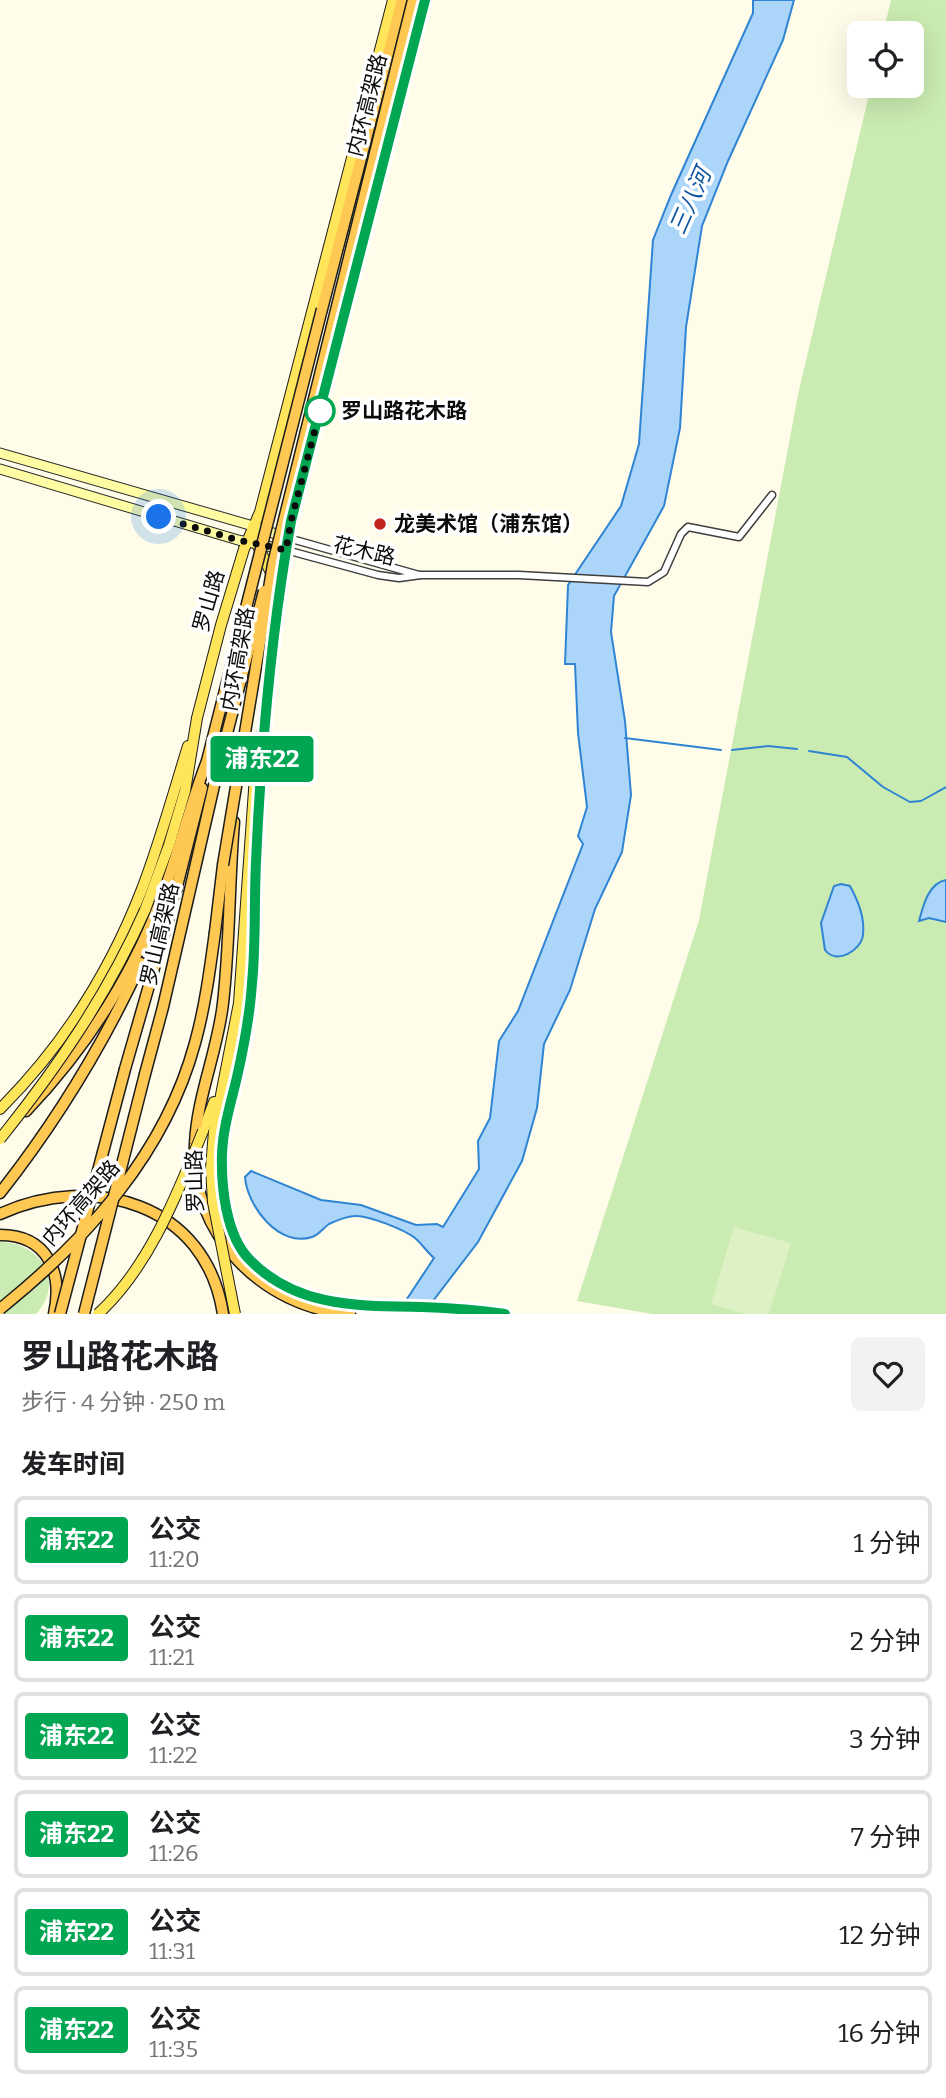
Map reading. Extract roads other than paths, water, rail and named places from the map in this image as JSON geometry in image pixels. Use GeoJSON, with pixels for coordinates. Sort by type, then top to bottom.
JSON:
{"type":"FeatureCollection","features":[{"type":"Feature","properties":{"kind":"highway","name":"内环高架路"},"geometry":{"type":"LineString","coordinates":[[0,1139],[76,1054],[122,984],[160,902],[207,761],[402,0]]}},
{"type":"Feature","properties":{"kind":"highway","name":"内环高架路"},"geometry":{"type":"LineString","coordinates":[[0,1309],[63,1254],[105,1210],[142,1161],[171,1107],[195,1045],[205,999],[273,564],[414,0]]}},
{"type":"Feature","properties":{"kind":"highway","name":"罗山高架路"},"geometry":{"type":"LineString","coordinates":[[84,1314],[163,1007],[219,764],[260,604],[273,564]]}},
{"type":"Feature","properties":{"kind":"highway","name":"罗山高架路"},"geometry":{"type":"LineString","coordinates":[[60,1314],[125,1069],[177,888],[200,801],[207,761]]}},
{"type":"Feature","properties":{"kind":"highway"},"geometry":{"type":"LineString","coordinates":[[239,769],[224,991],[217,1041],[201,1102],[194,1146],[198,1184],[209,1218],[229,1251],[264,1284],[298,1303],[321,1310],[349,1311]]}},
{"type":"Feature","properties":{"kind":"highway"},"geometry":{"type":"LineString","coordinates":[[0,1193],[42,1137],[79,1079],[120,1007],[177,888]]}},
{"type":"Feature","properties":{"kind":"highway"},"geometry":{"type":"LineString","coordinates":[[0,1214],[54,1196],[100,1196],[128,1201],[171,1224],[188,1240],[212,1275],[223,1314]]}},
{"type":"Feature","properties":{"kind":"highway"},"geometry":{"type":"LineString","coordinates":[[0,1235],[23,1238],[44,1253],[52,1265],[58,1290],[54,1314]]}},
{"type":"Feature","properties":{"kind":"main road","name":"罗山路"},"geometry":{"type":"LineString","coordinates":[[0,1139],[57,1064],[97,1004],[122,960],[145,910],[169,845],[185,791],[197,719],[221,625],[252,543],[253,526],[260,512],[393,0]]}},
{"type":"Feature","properties":{"kind":"main road","name":"罗山路"},"geometry":{"type":"LineString","coordinates":[[235,1314],[216,1225],[211,1168],[214,1131],[242,982],[250,824],[279,590],[288,538],[425,0]]}},
{"type":"Feature","properties":{"kind":"main road","name":"花木路"},"geometry":{"type":"LineString","coordinates":[[0,453],[288,538]]}},
{"type":"Feature","properties":{"kind":"main road","name":"花木路"},"geometry":{"type":"LineString","coordinates":[[0,470],[252,543],[286,550]]}},
{"type":"Feature","properties":{"kind":"main road"},"geometry":{"type":"LineString","coordinates":[[252,543],[279,590]]}},
{"type":"Feature","properties":{"kind":"main road"},"geometry":{"type":"LineString","coordinates":[[0,1109],[63,1036],[93,990],[119,942],[150,866],[197,719]]}},
{"type":"Feature","properties":{"kind":"main road"},"geometry":{"type":"LineString","coordinates":[[263,732],[253,977],[245,1043],[223,1136],[224,1194],[239,1247],[262,1272],[291,1290],[349,1311],[447,1308],[505,1314]]}},
{"type":"Feature","properties":{"kind":"main road"},"geometry":{"type":"LineString","coordinates":[[98,1314],[131,1276],[167,1212],[203,1131],[229,1051]]}},
{"type":"Feature","properties":{"kind":"street"},"geometry":{"type":"LineString","coordinates":[[421,575],[560,577],[648,582],[664,572],[681,534],[688,527],[738,537],[772,495]]}},
{"type":"Feature","properties":{"kind":"street","name":"花木路"},"geometry":{"type":"LineString","coordinates":[[288,538],[421,575]]}},
{"type":"Feature","properties":{"kind":"street","name":"花木路"},"geometry":{"type":"LineString","coordinates":[[286,550],[378,575],[399,578],[421,575]]}},
{"type":"Feature","properties":{"kind":"water","name":"三八河"},"geometry":{"type":"Polygon","coordinates":[[[753,0],[794,0],[783,40],[728,161],[702,226],[686,327],[680,428],[664,506],[614,596],[611,632],[625,721],[631,795],[622,852],[595,909],[570,990],[544,1044],[537,1108],[522,1161],[478,1242],[423,1314],[397,1314],[434,1258],[415,1238],[386,1224],[355,1216],[329,1224],[312,1237],[300,1239],[288,1236],[267,1222],[258,1212],[245,1177],[251,1171],[321,1200],[361,1205],[416,1225],[437,1224],[443,1227],[479,1169],[478,1141],[490,1118],[499,1041],[518,1011],[583,844],[578,836],[587,807],[578,733],[575,664],[565,664],[568,585],[621,506],[639,444],[653,240],[753,13],[753,0]]]}},
{"type":"Feature","properties":{"kind":"water"},"geometry":{"type":"Polygon","coordinates":[[[946,880],[946,922],[929,918],[919,921],[931,891],[946,880]]]}},
{"type":"Feature","properties":{"kind":"water"},"geometry":{"type":"Polygon","coordinates":[[[834,886],[850,886],[856,897],[862,916],[863,935],[853,951],[835,956],[825,950],[821,923],[834,886]]]}},
{"type":"Feature","properties":{"kind":"waterway"},"geometry":{"type":"LineString","coordinates":[[625,738],[721,750]]}},
{"type":"Feature","properties":{"kind":"waterway"},"geometry":{"type":"LineString","coordinates":[[732,750],[768,746],[797,749]]}},
{"type":"Feature","properties":{"kind":"waterway"},"geometry":{"type":"LineString","coordinates":[[809,751],[847,757],[883,787],[910,802],[921,801],[946,787]]}},
{"type":"Feature","properties":{"kind":"place","name":"罗山路花木路"},"geometry":{"type":"Point","coordinates":[320,411]}},
{"type":"Feature","properties":{"kind":"place","name":"龙美术馆（浦东馆）"},"geometry":{"type":"Point","coordinates":[380,524]}}]}
